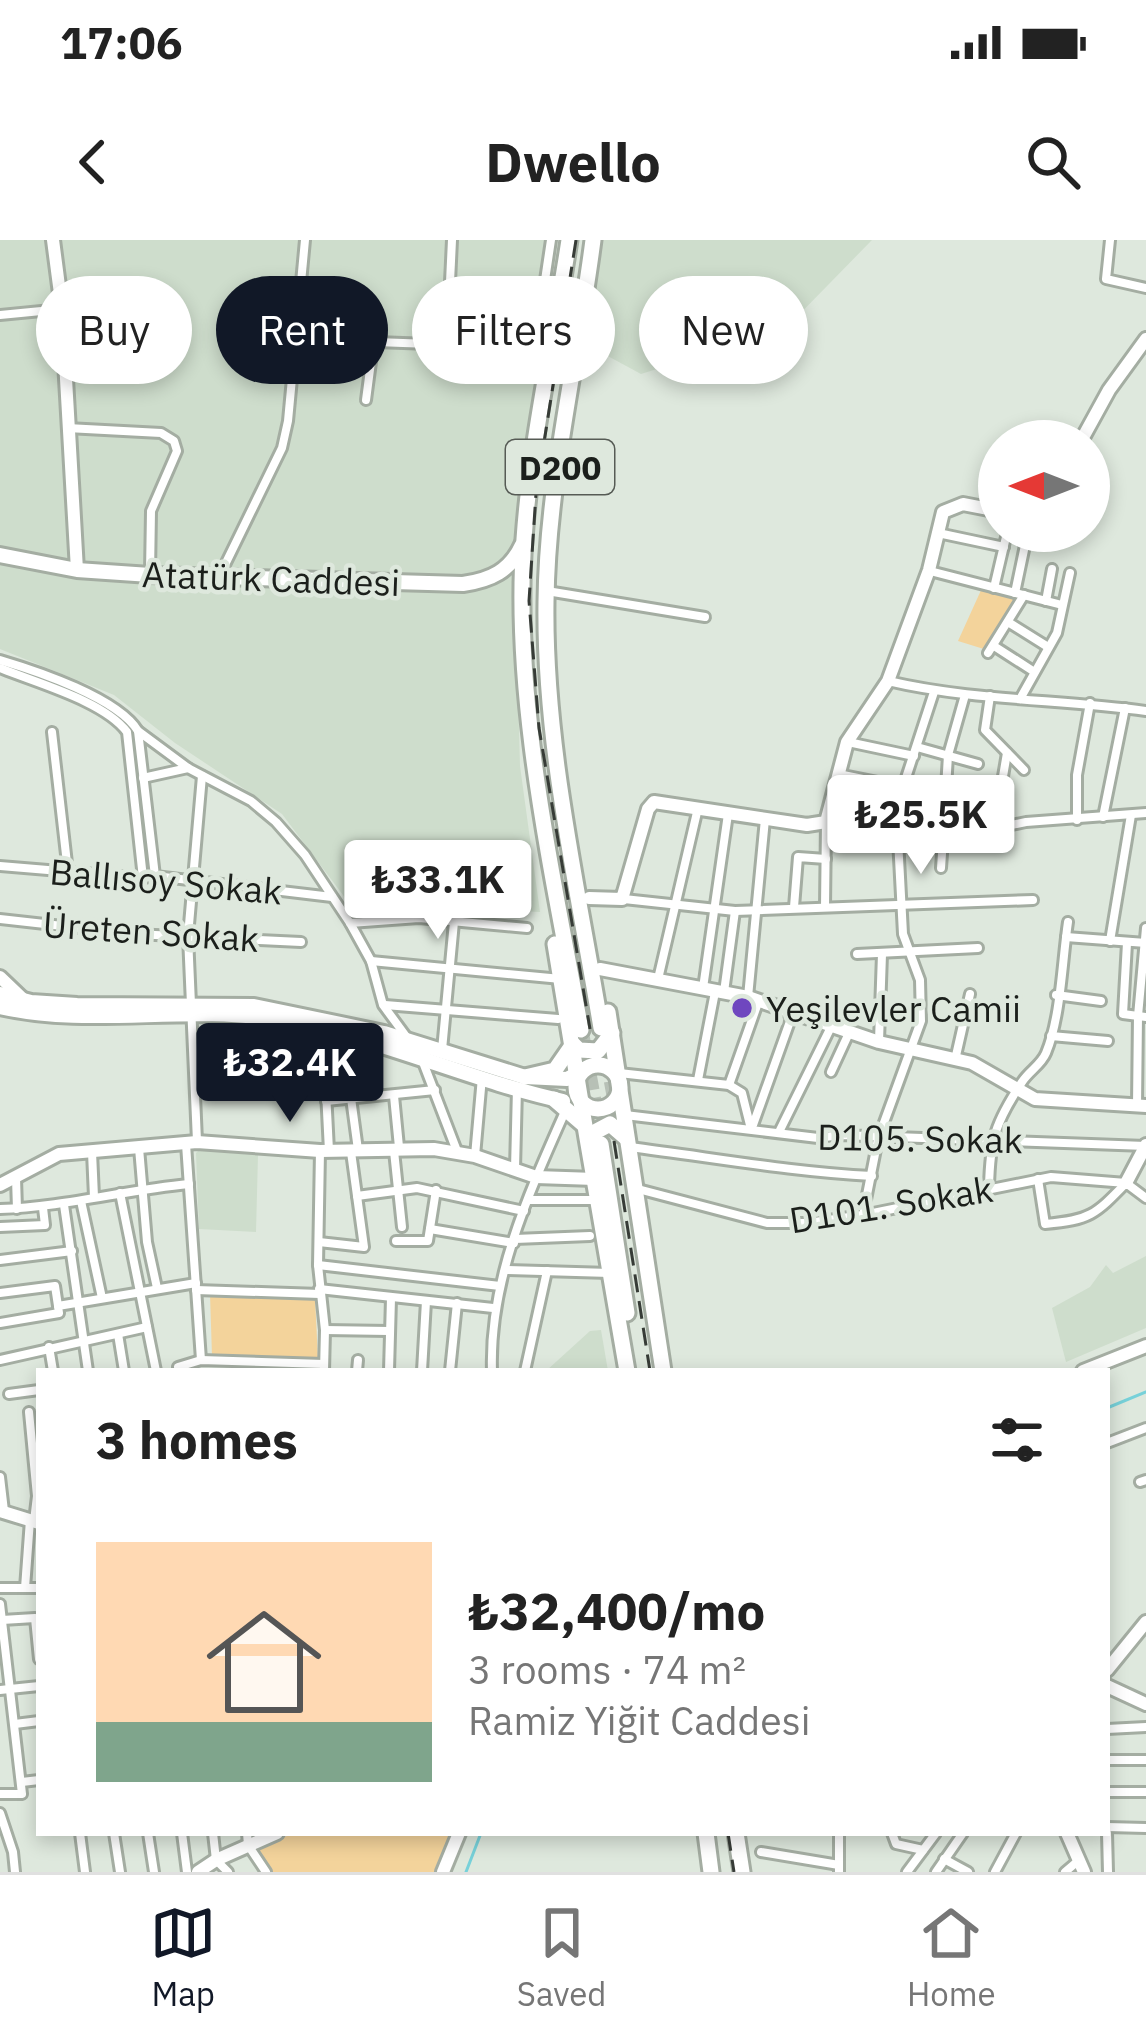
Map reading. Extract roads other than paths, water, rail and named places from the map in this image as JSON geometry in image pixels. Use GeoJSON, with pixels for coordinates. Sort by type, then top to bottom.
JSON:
{"type":"FeatureCollection","features":[{"type":"Feature","properties":{"kind":"highway","name":"D200"},"geometry":{"type":"LineString","coordinates":[[563,276],[568,240]]}},
{"type":"Feature","properties":{"kind":"highway","name":"D200"},"geometry":{"type":"LineString","coordinates":[[593,240],[546,590],[558,767],[607,1030]]}},
{"type":"Feature","properties":{"kind":"highway","name":"D200"},"geometry":{"type":"LineString","coordinates":[[547,384],[524,540],[525,643],[540,797],[577,1037]]}},
{"type":"Feature","properties":{"kind":"highway"},"geometry":{"type":"LineString","coordinates":[[525,643],[528,771],[561,979],[578,1050],[598,1051],[607,1030]]}},
{"type":"Feature","properties":{"kind":"highway"},"geometry":{"type":"LineString","coordinates":[[551,696],[619,1078],[660,1368]]}},
{"type":"Feature","properties":{"kind":"highway"},"geometry":{"type":"LineString","coordinates":[[521,1081],[555,1070],[577,1037]]}},
{"type":"Feature","properties":{"kind":"highway"},"geometry":{"type":"LineString","coordinates":[[577,1037],[580,1088],[593,1138],[631,1368]]}},
{"type":"Feature","properties":{"kind":"highway"},"geometry":{"type":"LineString","coordinates":[[597,1065],[610,1068],[619,1078],[618,1096],[610,1106],[598,1109],[580,1088],[597,1065]]}},
{"type":"Feature","properties":{"kind":"highway"},"geometry":{"type":"LineString","coordinates":[[554,1099],[593,1138]]}},
{"type":"Feature","properties":{"kind":"highway"},"geometry":{"type":"LineString","coordinates":[[631,1368],[595,1179],[593,1133],[610,1124],[626,1142],[660,1368]]}},
{"type":"Feature","properties":{"kind":"highway"},"geometry":{"type":"LineString","coordinates":[[706,1836],[711,1872]]}},
{"type":"Feature","properties":{"kind":"highway"},"geometry":{"type":"LineString","coordinates":[[736,1836],[742,1872]]}},
{"type":"Feature","properties":{"kind":"main road"},"geometry":{"type":"LineString","coordinates":[[53,240],[58,276]]}},
{"type":"Feature","properties":{"kind":"main road"},"geometry":{"type":"LineString","coordinates":[[1093,420],[1146,339]]}},
{"type":"Feature","properties":{"kind":"main road"},"geometry":{"type":"LineString","coordinates":[[65,384],[77,570]]}},
{"type":"Feature","properties":{"kind":"main road"},"geometry":{"type":"LineString","coordinates":[[589,898],[622,898],[654,802],[827,827],[847,742],[888,681],[929,570],[943,512],[952,506],[978,509]]}},
{"type":"Feature","properties":{"kind":"main road","name":"Atatürk Caddesi"},"geometry":{"type":"LineString","coordinates":[[0,555],[77,570],[150,575],[463,584],[503,571],[524,540]]}},
{"type":"Feature","properties":{"kind":"main road"},"geometry":{"type":"LineString","coordinates":[[600,969],[754,998],[879,1042],[972,1063],[1035,1100],[1142,1106]]}},
{"type":"Feature","properties":{"kind":"main road"},"geometry":{"type":"LineString","coordinates":[[0,976],[24,1000]]}},
{"type":"Feature","properties":{"kind":"main road"},"geometry":{"type":"LineString","coordinates":[[0,994],[76,1005],[259,1017],[421,1056],[482,1076],[549,1080],[580,1088]]}},
{"type":"Feature","properties":{"kind":"main road"},"geometry":{"type":"LineString","coordinates":[[0,1007],[46,1015],[280,1010],[442,1050],[554,1099],[580,1088]]}},
{"type":"Feature","properties":{"kind":"main road"},"geometry":{"type":"LineString","coordinates":[[0,1185],[44,1159],[191,1143],[325,1151],[457,1151],[536,1177],[595,1179]]}},
{"type":"Feature","properties":{"kind":"main road"},"geometry":{"type":"LineString","coordinates":[[1126,1183],[1146,1146]]}},
{"type":"Feature","properties":{"kind":"main road"},"geometry":{"type":"LineString","coordinates":[[1091,1368],[1146,1346]]}},
{"type":"Feature","properties":{"kind":"main road"},"geometry":{"type":"LineString","coordinates":[[2,1511],[34,1521]]}},
{"type":"Feature","properties":{"kind":"main road"},"geometry":{"type":"LineString","coordinates":[[1110,1667],[1146,1622]]}},
{"type":"Feature","properties":{"kind":"main road"},"geometry":{"type":"LineString","coordinates":[[1110,1687],[1146,1704]]}},
{"type":"Feature","properties":{"kind":"main road"},"geometry":{"type":"LineString","coordinates":[[443,1872],[458,1836]]}},
{"type":"Feature","properties":{"kind":"main road"},"geometry":{"type":"LineString","coordinates":[[1067,1836],[1081,1866]]}},
{"type":"Feature","properties":{"kind":"main road"},"geometry":{"type":"LineString","coordinates":[[198,1872],[248,1839]]}},
{"type":"Feature","properties":{"kind":"street"},"geometry":{"type":"LineString","coordinates":[[302,276],[305,240]]}},
{"type":"Feature","properties":{"kind":"street"},"geometry":{"type":"LineString","coordinates":[[450,276],[452,240]]}},
{"type":"Feature","properties":{"kind":"street"},"geometry":{"type":"LineString","coordinates":[[546,276],[551,240]]}},
{"type":"Feature","properties":{"kind":"street"},"geometry":{"type":"LineString","coordinates":[[1110,240],[1106,280],[1146,288]]}},
{"type":"Feature","properties":{"kind":"street"},"geometry":{"type":"LineString","coordinates":[[0,315],[36,312]]}},
{"type":"Feature","properties":{"kind":"street"},"geometry":{"type":"LineString","coordinates":[[219,578],[282,448],[290,384]]}},
{"type":"Feature","properties":{"kind":"street"},"geometry":{"type":"LineString","coordinates":[[366,400],[368,384]]}},
{"type":"Feature","properties":{"kind":"street"},"geometry":{"type":"LineString","coordinates":[[67,428],[161,433],[174,441],[178,452],[151,511],[150,575]]}},
{"type":"Feature","properties":{"kind":"street"},"geometry":{"type":"LineString","coordinates":[[938,533],[1005,542],[994,588]]}},
{"type":"Feature","properties":{"kind":"street"},"geometry":{"type":"LineString","coordinates":[[1025,552],[1020,594],[991,649],[1033,670]]}},
{"type":"Feature","properties":{"kind":"street"},"geometry":{"type":"LineString","coordinates":[[1046,601],[1052,568]]}},
{"type":"Feature","properties":{"kind":"street"},"geometry":{"type":"LineString","coordinates":[[929,570],[1062,605]]}},
{"type":"Feature","properties":{"kind":"street"},"geometry":{"type":"LineString","coordinates":[[1020,699],[1057,633],[1070,573]]}},
{"type":"Feature","properties":{"kind":"street"},"geometry":{"type":"LineString","coordinates":[[546,590],[705,617]]}},
{"type":"Feature","properties":{"kind":"street"},"geometry":{"type":"LineString","coordinates":[[1008,622],[1048,647]]}},
{"type":"Feature","properties":{"kind":"street"},"geometry":{"type":"LineString","coordinates":[[0,664],[100,700],[131,721],[143,878]]}},
{"type":"Feature","properties":{"kind":"street"},"geometry":{"type":"LineString","coordinates":[[888,681],[934,692],[1146,711]]}},
{"type":"Feature","properties":{"kind":"street"},"geometry":{"type":"LineString","coordinates":[[863,1214],[878,1138],[913,1051],[923,1001],[900,905],[898,839],[903,787],[934,692]]}},
{"type":"Feature","properties":{"kind":"street"},"geometry":{"type":"LineString","coordinates":[[941,868],[948,755],[965,695]]}},
{"type":"Feature","properties":{"kind":"street"},"geometry":{"type":"LineString","coordinates":[[990,696],[985,730],[1024,770]]}},
{"type":"Feature","properties":{"kind":"street"},"geometry":{"type":"LineString","coordinates":[[1077,820],[1078,775],[1090,703]]}},
{"type":"Feature","properties":{"kind":"street"},"geometry":{"type":"LineString","coordinates":[[1103,817],[1125,708]]}},
{"type":"Feature","properties":{"kind":"street"},"geometry":{"type":"LineString","coordinates":[[132,731],[251,801],[276,822],[350,922],[371,961],[383,1005],[409,1040]]}},
{"type":"Feature","properties":{"kind":"street"},"geometry":{"type":"LineString","coordinates":[[132,731],[155,876]]}},
{"type":"Feature","properties":{"kind":"street"},"geometry":{"type":"LineString","coordinates":[[52,732],[68,872]]}},
{"type":"Feature","properties":{"kind":"street"},"geometry":{"type":"LineString","coordinates":[[847,742],[948,755],[978,764]]}},
{"type":"Feature","properties":{"kind":"street"},"geometry":{"type":"LineString","coordinates":[[994,829],[1007,753]]}},
{"type":"Feature","properties":{"kind":"street"},"geometry":{"type":"LineString","coordinates":[[143,778],[188,768]]}},
{"type":"Feature","properties":{"kind":"street"},"geometry":{"type":"LineString","coordinates":[[836,774],[903,787]]}},
{"type":"Feature","properties":{"kind":"street"},"geometry":{"type":"LineString","coordinates":[[201,1360],[189,1184],[188,936],[202,776]]}},
{"type":"Feature","properties":{"kind":"street"},"geometry":{"type":"LineString","coordinates":[[658,979],[698,808]]}},
{"type":"Feature","properties":{"kind":"street"},"geometry":{"type":"LineString","coordinates":[[943,838],[1145,810]]}},
{"type":"Feature","properties":{"kind":"street"},"geometry":{"type":"LineString","coordinates":[[714,990],[728,813]]}},
{"type":"Feature","properties":{"kind":"street"},"geometry":{"type":"LineString","coordinates":[[1110,941],[1131,815]]}},
{"type":"Feature","properties":{"kind":"street"},"geometry":{"type":"LineString","coordinates":[[728,1085],[754,998],[765,818]]}},
{"type":"Feature","properties":{"kind":"street"},"geometry":{"type":"LineString","coordinates":[[824,907],[827,827],[898,839]]}},
{"type":"Feature","properties":{"kind":"street"},"geometry":{"type":"LineString","coordinates":[[794,907],[798,857],[826,859]]}},
{"type":"Feature","properties":{"kind":"street","name":"Ballısoy Sokak"},"geometry":{"type":"LineString","coordinates":[[0,866],[155,876],[332,897]]}},
{"type":"Feature","properties":{"kind":"street"},"geometry":{"type":"LineString","coordinates":[[622,898],[735,911],[1033,900]]}},
{"type":"Feature","properties":{"kind":"street"},"geometry":{"type":"LineString","coordinates":[[698,1080],[714,990],[735,911]]}},
{"type":"Feature","properties":{"kind":"street"},"geometry":{"type":"LineString","coordinates":[[350,922],[419,918],[527,928]]}},
{"type":"Feature","properties":{"kind":"street","name":"Üreten Sokak"},"geometry":{"type":"LineString","coordinates":[[0,919],[78,929],[302,941]]}},
{"type":"Feature","properties":{"kind":"street"},"geometry":{"type":"LineString","coordinates":[[442,1050],[454,922]]}},
{"type":"Feature","properties":{"kind":"street"},"geometry":{"type":"LineString","coordinates":[[989,1188],[990,1143],[1017,1090],[1044,1059],[1052,1036],[1068,922]]}},
{"type":"Feature","properties":{"kind":"street"},"geometry":{"type":"LineString","coordinates":[[1142,1106],[1146,928]]}},
{"type":"Feature","properties":{"kind":"street"},"geometry":{"type":"LineString","coordinates":[[1066,937],[1145,943]]}},
{"type":"Feature","properties":{"kind":"street"},"geometry":{"type":"LineString","coordinates":[[1127,943],[1123,1014],[1142,1016]]}},
{"type":"Feature","properties":{"kind":"street"},"geometry":{"type":"LineString","coordinates":[[857,954],[979,948]]}},
{"type":"Feature","properties":{"kind":"street"},"geometry":{"type":"LineString","coordinates":[[879,1042],[882,954]]}},
{"type":"Feature","properties":{"kind":"street"},"geometry":{"type":"LineString","coordinates":[[371,961],[561,979]]}},
{"type":"Feature","properties":{"kind":"street"},"geometry":{"type":"LineString","coordinates":[[955,1060],[970,994]]}},
{"type":"Feature","properties":{"kind":"street"},"geometry":{"type":"LineString","coordinates":[[1056,995],[1101,1000]]}},
{"type":"Feature","properties":{"kind":"street"},"geometry":{"type":"LineString","coordinates":[[383,1005],[558,1019]]}},
{"type":"Feature","properties":{"kind":"street"},"geometry":{"type":"LineString","coordinates":[[752,1129],[793,1013]]}},
{"type":"Feature","properties":{"kind":"street"},"geometry":{"type":"LineString","coordinates":[[779,1132],[831,1027]]}},
{"type":"Feature","properties":{"kind":"street"},"geometry":{"type":"LineString","coordinates":[[178,1368],[201,1360],[324,1367],[318,1265],[326,1100],[322,1030]]}},
{"type":"Feature","properties":{"kind":"street"},"geometry":{"type":"LineString","coordinates":[[831,1072],[849,1033]]}},
{"type":"Feature","properties":{"kind":"street"},"geometry":{"type":"LineString","coordinates":[[1052,1036],[1108,1041]]}},
{"type":"Feature","properties":{"kind":"street"},"geometry":{"type":"LineString","coordinates":[[421,1056],[457,1151]]}},
{"type":"Feature","properties":{"kind":"street"},"geometry":{"type":"LineString","coordinates":[[476,1156],[482,1076]]}},
{"type":"Feature","properties":{"kind":"street"},"geometry":{"type":"LineString","coordinates":[[619,1078],[728,1085],[742,1093],[752,1129]]}},
{"type":"Feature","properties":{"kind":"street"},"geometry":{"type":"LineString","coordinates":[[515,1171],[521,1081]]}},
{"type":"Feature","properties":{"kind":"street"},"geometry":{"type":"LineString","coordinates":[[326,1100],[435,1090]]}},
{"type":"Feature","properties":{"kind":"street"},"geometry":{"type":"LineString","coordinates":[[394,1096],[401,1227]]}},
{"type":"Feature","properties":{"kind":"street"},"geometry":{"type":"LineString","coordinates":[[318,1242],[364,1247],[351,1099]]}},
{"type":"Feature","properties":{"kind":"street","name":"D105. Sokak"},"geometry":{"type":"LineString","coordinates":[[623,1115],[818,1138],[1055,1140],[1146,1146]]}},
{"type":"Feature","properties":{"kind":"street"},"geometry":{"type":"LineString","coordinates":[[492,1368],[493,1307],[536,1177],[562,1116]]}},
{"type":"Feature","properties":{"kind":"street"},"geometry":{"type":"LineString","coordinates":[[626,1142],[806,1172],[872,1176]]}},
{"type":"Feature","properties":{"kind":"street"},"geometry":{"type":"LineString","coordinates":[[139,1148],[157,1288]]}},
{"type":"Feature","properties":{"kind":"street"},"geometry":{"type":"LineString","coordinates":[[92,1151],[94,1198]]}},
{"type":"Feature","properties":{"kind":"street"},"geometry":{"type":"LineString","coordinates":[[16,1178],[17,1209]]}},
{"type":"Feature","properties":{"kind":"street"},"geometry":{"type":"LineString","coordinates":[[1038,1179],[1045,1224],[1095,1216],[1126,1183],[1146,1198]]}},
{"type":"Feature","properties":{"kind":"street","name":"D101. Sokak"},"geometry":{"type":"LineString","coordinates":[[634,1189],[766,1223],[863,1214],[1038,1179],[1126,1183]]}},
{"type":"Feature","properties":{"kind":"street"},"geometry":{"type":"LineString","coordinates":[[0,1209],[44,1208],[141,1188],[189,1184]]}},
{"type":"Feature","properties":{"kind":"street"},"geometry":{"type":"LineString","coordinates":[[357,1196],[398,1189],[436,1190],[524,1211]]}},
{"type":"Feature","properties":{"kind":"street"},"geometry":{"type":"LineString","coordinates":[[396,1241],[428,1241],[436,1190]]}},
{"type":"Feature","properties":{"kind":"street"},"geometry":{"type":"LineString","coordinates":[[120,1193],[155,1368]]}},
{"type":"Feature","properties":{"kind":"street"},"geometry":{"type":"LineString","coordinates":[[528,1200],[598,1200]]}},
{"type":"Feature","properties":{"kind":"street"},"geometry":{"type":"LineString","coordinates":[[81,1201],[102,1298]]}},
{"type":"Feature","properties":{"kind":"street"},"geometry":{"type":"LineString","coordinates":[[64,1205],[88,1368]]}},
{"type":"Feature","properties":{"kind":"street"},"geometry":{"type":"LineString","coordinates":[[0,1227],[45,1225],[44,1208]]}},
{"type":"Feature","properties":{"kind":"street"},"geometry":{"type":"LineString","coordinates":[[430,1229],[515,1241],[590,1236]]}},
{"type":"Feature","properties":{"kind":"street"},"geometry":{"type":"LineString","coordinates":[[0,1260],[72,1251]]}},
{"type":"Feature","properties":{"kind":"street"},"geometry":{"type":"LineString","coordinates":[[73,1263],[94,1259]]}},
{"type":"Feature","properties":{"kind":"street"},"geometry":{"type":"LineString","coordinates":[[318,1265],[500,1286]]}},
{"type":"Feature","properties":{"kind":"street"},"geometry":{"type":"LineString","coordinates":[[506,1270],[610,1273]]}},
{"type":"Feature","properties":{"kind":"street"},"geometry":{"type":"LineString","coordinates":[[526,1368],[547,1271]]}},
{"type":"Feature","properties":{"kind":"street"},"geometry":{"type":"LineString","coordinates":[[0,1293],[56,1286],[59,1313],[0,1322]]}},
{"type":"Feature","properties":{"kind":"street"},"geometry":{"type":"LineString","coordinates":[[58,1306],[140,1290],[196,1287],[493,1307]]}},
{"type":"Feature","properties":{"kind":"street"},"geometry":{"type":"LineString","coordinates":[[389,1368],[391,1298]]}},
{"type":"Feature","properties":{"kind":"street"},"geometry":{"type":"LineString","coordinates":[[422,1368],[426,1301]]}},
{"type":"Feature","properties":{"kind":"street"},"geometry":{"type":"LineString","coordinates":[[450,1368],[457,1304]]}},
{"type":"Feature","properties":{"kind":"street"},"geometry":{"type":"LineString","coordinates":[[0,1360],[147,1327]]}},
{"type":"Feature","properties":{"kind":"street"},"geometry":{"type":"LineString","coordinates":[[325,1330],[389,1330]]}},
{"type":"Feature","properties":{"kind":"street"},"geometry":{"type":"LineString","coordinates":[[118,1334],[124,1368]]}},
{"type":"Feature","properties":{"kind":"street"},"geometry":{"type":"LineString","coordinates":[[49,1347],[52,1368]]}},
{"type":"Feature","properties":{"kind":"street"},"geometry":{"type":"LineString","coordinates":[[212,1360],[216,1368]]}},
{"type":"Feature","properties":{"kind":"street"},"geometry":{"type":"LineString","coordinates":[[9,1394],[36,1390]]}},
{"type":"Feature","properties":{"kind":"street"},"geometry":{"type":"LineString","coordinates":[[28,1412],[35,1430]]}},
{"type":"Feature","properties":{"kind":"street"},"geometry":{"type":"LineString","coordinates":[[1110,1442],[1146,1428]]}},
{"type":"Feature","properties":{"kind":"street"},"geometry":{"type":"LineString","coordinates":[[0,1477],[2,1511]]}},
{"type":"Feature","properties":{"kind":"street"},"geometry":{"type":"LineString","coordinates":[[26,1588],[34,1521]]}},
{"type":"Feature","properties":{"kind":"street"},"geometry":{"type":"LineString","coordinates":[[0,1588],[36,1588]]}},
{"type":"Feature","properties":{"kind":"street"},"geometry":{"type":"LineString","coordinates":[[0,1604],[5,1690],[15,1724],[22,1782],[22,1794],[0,1794]]}},
{"type":"Feature","properties":{"kind":"street"},"geometry":{"type":"LineString","coordinates":[[2,1620],[35,1618],[36,1628]]}},
{"type":"Feature","properties":{"kind":"street"},"geometry":{"type":"LineString","coordinates":[[1110,1646],[1124,1654]]}},
{"type":"Feature","properties":{"kind":"street"},"geometry":{"type":"LineString","coordinates":[[5,1690],[36,1686]]}},
{"type":"Feature","properties":{"kind":"street"},"geometry":{"type":"LineString","coordinates":[[15,1724],[36,1721]]}},
{"type":"Feature","properties":{"kind":"street"},"geometry":{"type":"LineString","coordinates":[[1110,1729],[1146,1727]]}},
{"type":"Feature","properties":{"kind":"street"},"geometry":{"type":"LineString","coordinates":[[1110,1760],[1146,1760]]}},
{"type":"Feature","properties":{"kind":"street"},"geometry":{"type":"LineString","coordinates":[[22,1782],[36,1780]]}},
{"type":"Feature","properties":{"kind":"street"},"geometry":{"type":"LineString","coordinates":[[1110,1792],[1146,1792]]}},
{"type":"Feature","properties":{"kind":"street"},"geometry":{"type":"LineString","coordinates":[[0,1813],[13,1852],[14,1872]]}},
{"type":"Feature","properties":{"kind":"street"},"geometry":{"type":"LineString","coordinates":[[1110,1830],[1146,1828]]}},
{"type":"Feature","properties":{"kind":"street"},"geometry":{"type":"LineString","coordinates":[[80,1836],[85,1872]]}},
{"type":"Feature","properties":{"kind":"street"},"geometry":{"type":"LineString","coordinates":[[114,1836],[120,1872]]}},
{"type":"Feature","properties":{"kind":"street"},"geometry":{"type":"LineString","coordinates":[[148,1836],[154,1872]]}},
{"type":"Feature","properties":{"kind":"street"},"geometry":{"type":"LineString","coordinates":[[182,1836],[187,1872]]}},
{"type":"Feature","properties":{"kind":"street"},"geometry":{"type":"LineString","coordinates":[[213,1836],[216,1859],[228,1872]]}},
{"type":"Feature","properties":{"kind":"street"},"geometry":{"type":"LineString","coordinates":[[760,1852],[841,1870],[839,1836]]}},
{"type":"Feature","properties":{"kind":"street"},"geometry":{"type":"LineString","coordinates":[[893,1836],[896,1844],[923,1850]]}},
{"type":"Feature","properties":{"kind":"street"},"geometry":{"type":"LineString","coordinates":[[907,1872],[934,1836]]}},
{"type":"Feature","properties":{"kind":"street"},"geometry":{"type":"LineString","coordinates":[[935,1872],[961,1836]]}},
{"type":"Feature","properties":{"kind":"street"},"geometry":{"type":"LineString","coordinates":[[995,1872],[1014,1836]]}},
{"type":"Feature","properties":{"kind":"street"},"geometry":{"type":"LineString","coordinates":[[1107,1836],[1108,1872]]}},
{"type":"Feature","properties":{"kind":"street"},"geometry":{"type":"LineString","coordinates":[[248,1839],[266,1872]]}},
{"type":"Feature","properties":{"kind":"street"},"geometry":{"type":"LineString","coordinates":[[944,1859],[968,1872]]}},
{"type":"Feature","properties":{"kind":"street"},"geometry":{"type":"LineString","coordinates":[[1065,1872],[1081,1866]]}},
{"type":"Feature","properties":{"kind":"waterway"},"geometry":{"type":"LineString","coordinates":[[1110,1407],[1146,1392]]}},
{"type":"Feature","properties":{"kind":"waterway"},"geometry":{"type":"LineString","coordinates":[[466,1872],[480,1836]]}},
{"type":"Feature","properties":{"kind":"tunnel"},"geometry":{"type":"LineString","coordinates":[[581,1030],[601,1139]]}},
{"type":"Feature","properties":{"kind":"tunnel"},"geometry":{"type":"LineString","coordinates":[[603,1036],[615,1101]]}},
{"type":"Feature","properties":{"kind":"railway"},"geometry":{"type":"LineString","coordinates":[[576,240],[536,493],[529,601],[539,728],[590,1029]]}},
{"type":"Feature","properties":{"kind":"railway"},"geometry":{"type":"LineString","coordinates":[[614,1141],[650,1368]]}},
{"type":"Feature","properties":{"kind":"railway"},"geometry":{"type":"LineString","coordinates":[[728,1836],[734,1872]]}},
{"type":"Feature","properties":{"kind":"place","name":"Yeşilevler Camii"},"geometry":{"type":"Point","coordinates":[742,1008]}}]}
